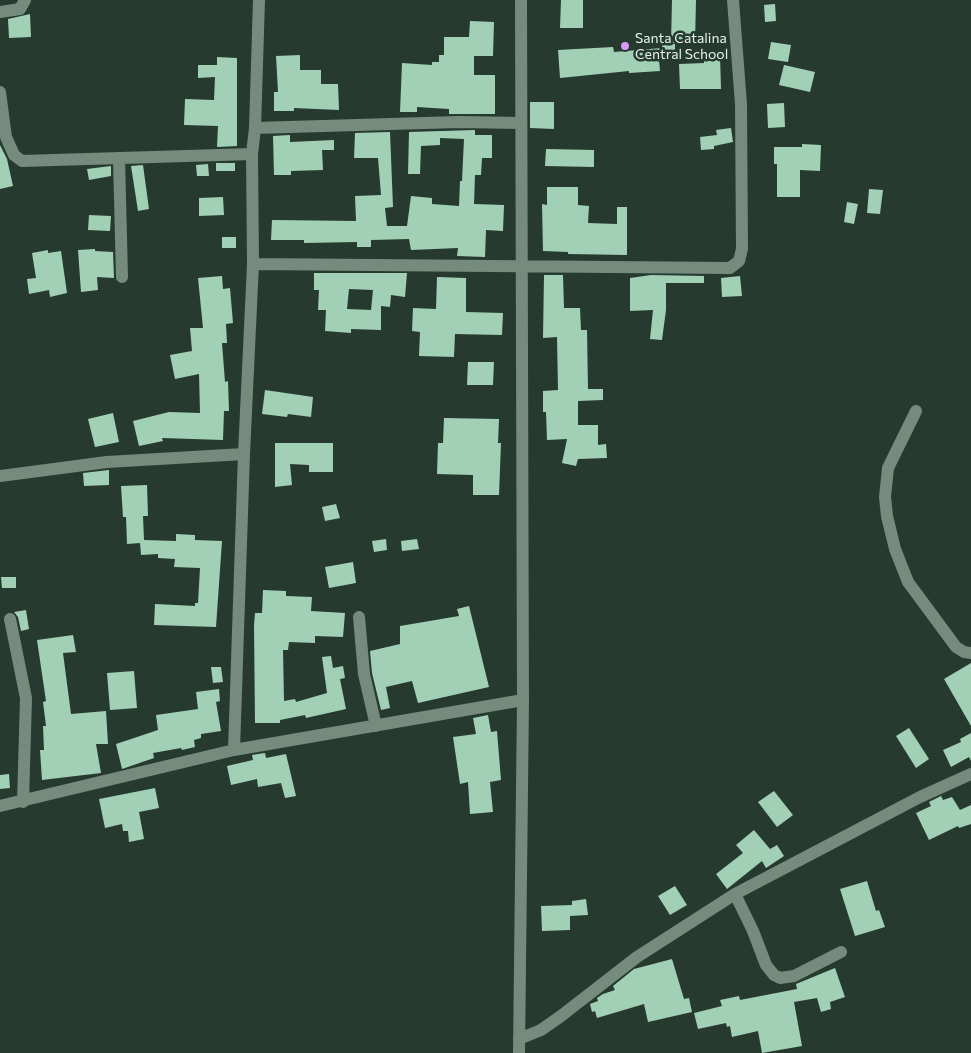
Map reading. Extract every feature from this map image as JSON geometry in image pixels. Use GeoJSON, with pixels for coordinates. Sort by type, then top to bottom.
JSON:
{"type":"FeatureCollection","features":[{"type":"Feature","properties":{"kind":"street"},"geometry":{"type":"LineString","coordinates":[[0,12],[20,9],[25,0]]}},
{"type":"Feature","properties":{"kind":"street"},"geometry":{"type":"LineString","coordinates":[[234,750],[244,454],[253,264],[252,154],[256,128],[259,0]]}},
{"type":"Feature","properties":{"kind":"street"},"geometry":{"type":"LineString","coordinates":[[519,1053],[523,700],[521,0]]}},
{"type":"Feature","properties":{"kind":"street"},"geometry":{"type":"LineString","coordinates":[[253,264],[730,268],[739,261],[742,249],[742,104],[733,0]]}},
{"type":"Feature","properties":{"kind":"street"},"geometry":{"type":"LineString","coordinates":[[0,92],[6,136],[17,158],[29,161],[252,154]]}},
{"type":"Feature","properties":{"kind":"street"},"geometry":{"type":"LineString","coordinates":[[256,128],[459,122],[520,123]]}},
{"type":"Feature","properties":{"kind":"street"},"geometry":{"type":"LineString","coordinates":[[119,158],[122,277]]}},
{"type":"Feature","properties":{"kind":"street"},"geometry":{"type":"LineString","coordinates":[[916,411],[888,468],[884,497],[893,541],[900,566],[908,582],[956,647],[964,652],[971,653]]}},
{"type":"Feature","properties":{"kind":"street"},"geometry":{"type":"LineString","coordinates":[[0,476],[107,462],[244,454]]}},
{"type":"Feature","properties":{"kind":"street"},"geometry":{"type":"LineString","coordinates":[[359,617],[364,674],[376,726]]}},
{"type":"Feature","properties":{"kind":"street"},"geometry":{"type":"LineString","coordinates":[[10,619],[26,692],[23,802]]}},
{"type":"Feature","properties":{"kind":"street"},"geometry":{"type":"LineString","coordinates":[[0,806],[234,750],[523,700]]}},
{"type":"Feature","properties":{"kind":"street"},"geometry":{"type":"LineString","coordinates":[[519,1039],[541,1030],[637,957],[735,894],[920,797],[971,774]]}},
{"type":"Feature","properties":{"kind":"street"},"geometry":{"type":"LineString","coordinates":[[735,894],[753,931],[766,965],[774,975],[780,978],[794,976],[841,952]]}},
{"type":"Feature","properties":{"kind":"building"},"geometry":{"type":"Polygon","coordinates":[[[561,0],[583,0],[583,28],[560,28],[561,0]]]}},
{"type":"Feature","properties":{"kind":"building"},"geometry":{"type":"Polygon","coordinates":[[[672,0],[696,0],[695,43],[671,43],[672,0]]]}},
{"type":"Feature","properties":{"kind":"building"},"geometry":{"type":"Polygon","coordinates":[[[775,4],[776,21],[765,22],[764,5],[775,4]]]}},
{"type":"Feature","properties":{"kind":"building"},"geometry":{"type":"Polygon","coordinates":[[[30,14],[31,37],[9,38],[8,19],[30,14]]]}},
{"type":"Feature","properties":{"kind":"building"},"geometry":{"type":"Polygon","coordinates":[[[470,21],[494,22],[493,56],[474,56],[474,75],[495,75],[495,114],[449,114],[449,109],[417,107],[417,112],[400,112],[402,63],[432,65],[432,62],[439,62],[439,55],[444,55],[444,37],[469,37],[470,21]]]}},
{"type":"Feature","properties":{"kind":"building"},"geometry":{"type":"Polygon","coordinates":[[[771,42],[791,45],[788,62],[768,59],[771,42]]]}},
{"type":"Feature","properties":{"kind":"building"},"geometry":{"type":"Polygon","coordinates":[[[662,43],[675,44],[675,60],[659,60],[660,71],[629,73],[629,71],[560,78],[558,50],[613,47],[614,52],[662,48],[662,43]]]}},
{"type":"Feature","properties":{"kind":"building"},"geometry":{"type":"Polygon","coordinates":[[[300,55],[300,70],[321,70],[321,84],[338,84],[339,110],[294,108],[294,111],[274,111],[274,92],[278,92],[276,56],[300,55]]]}},
{"type":"Feature","properties":{"kind":"building"},"geometry":{"type":"Polygon","coordinates":[[[704,55],[720,55],[721,89],[680,89],[679,64],[704,63],[704,55]]]}},
{"type":"Feature","properties":{"kind":"building"},"geometry":{"type":"Polygon","coordinates":[[[217,57],[237,58],[237,146],[217,147],[218,126],[184,125],[185,99],[214,100],[215,77],[198,78],[198,65],[217,65],[217,57]]]}},
{"type":"Feature","properties":{"kind":"building"},"geometry":{"type":"Polygon","coordinates":[[[784,65],[815,72],[810,92],[779,85],[784,65]]]}},
{"type":"Feature","properties":{"kind":"building"},"geometry":{"type":"Polygon","coordinates":[[[530,102],[554,102],[554,129],[530,128],[530,102]]]}},
{"type":"Feature","properties":{"kind":"building"},"geometry":{"type":"Polygon","coordinates":[[[784,103],[785,127],[768,128],[767,104],[784,103]]]}},
{"type":"Feature","properties":{"kind":"building"},"geometry":{"type":"Polygon","coordinates":[[[731,128],[733,142],[714,146],[714,149],[701,150],[700,137],[717,135],[716,130],[731,128]]]}},
{"type":"Feature","properties":{"kind":"building"},"geometry":{"type":"Polygon","coordinates":[[[475,130],[475,135],[492,135],[492,158],[482,158],[481,175],[475,175],[474,204],[504,205],[503,231],[486,230],[485,257],[457,256],[458,248],[411,250],[409,239],[371,240],[371,247],[357,247],[357,242],[304,243],[304,240],[271,240],[272,220],[356,221],[355,196],[381,195],[378,158],[354,158],[355,133],[390,132],[393,207],[385,208],[387,226],[407,226],[411,196],[432,198],[432,204],[459,206],[464,139],[440,138],[440,145],[421,146],[420,174],[408,174],[409,132],[475,130]]]}},
{"type":"Feature","properties":{"kind":"building"},"geometry":{"type":"Polygon","coordinates":[[[290,135],[290,142],[334,140],[334,150],[322,150],[323,170],[291,171],[291,175],[274,175],[273,136],[290,135]]]}},
{"type":"Feature","properties":{"kind":"building"},"geometry":{"type":"Polygon","coordinates":[[[802,144],[821,145],[820,171],[800,170],[800,197],[777,197],[777,164],[774,164],[774,147],[802,147],[802,144]]]}},
{"type":"Feature","properties":{"kind":"building"},"geometry":{"type":"Polygon","coordinates":[[[0,145],[7,159],[13,186],[0,189],[0,145]]]}},
{"type":"Feature","properties":{"kind":"building"},"geometry":{"type":"Polygon","coordinates":[[[546,149],[594,150],[594,167],[545,166],[546,149]]]}},
{"type":"Feature","properties":{"kind":"building"},"geometry":{"type":"Polygon","coordinates":[[[216,163],[235,163],[235,171],[216,171],[216,163]]]}},
{"type":"Feature","properties":{"kind":"building"},"geometry":{"type":"Polygon","coordinates":[[[208,164],[209,176],[197,176],[196,165],[208,164]]]}},
{"type":"Feature","properties":{"kind":"building"},"geometry":{"type":"Polygon","coordinates":[[[143,165],[149,209],[138,211],[131,166],[143,165]]]}},
{"type":"Feature","properties":{"kind":"building"},"geometry":{"type":"Polygon","coordinates":[[[111,166],[111,176],[89,180],[87,169],[111,166]]]}},
{"type":"Feature","properties":{"kind":"building"},"geometry":{"type":"Polygon","coordinates":[[[547,187],[578,187],[578,205],[589,206],[588,223],[617,224],[617,207],[627,207],[627,255],[568,254],[568,252],[543,251],[542,204],[547,205],[547,187]]]}},
{"type":"Feature","properties":{"kind":"building"},"geometry":{"type":"Polygon","coordinates":[[[869,189],[883,190],[880,214],[867,213],[869,189]]]}},
{"type":"Feature","properties":{"kind":"building"},"geometry":{"type":"Polygon","coordinates":[[[223,197],[224,215],[199,216],[199,198],[223,197]]]}},
{"type":"Feature","properties":{"kind":"building"},"geometry":{"type":"Polygon","coordinates":[[[847,202],[858,204],[854,224],[844,222],[847,202]]]}},
{"type":"Feature","properties":{"kind":"building"},"geometry":{"type":"Polygon","coordinates":[[[89,215],[111,216],[110,231],[88,230],[89,215]]]}},
{"type":"Feature","properties":{"kind":"building"},"geometry":{"type":"Polygon","coordinates":[[[222,237],[236,237],[236,248],[222,248],[222,237]]]}},
{"type":"Feature","properties":{"kind":"building"},"geometry":{"type":"Polygon","coordinates":[[[95,249],[95,251],[113,252],[114,278],[97,277],[98,290],[81,292],[78,250],[95,249]]]}},
{"type":"Feature","properties":{"kind":"building"},"geometry":{"type":"Polygon","coordinates":[[[48,250],[48,253],[61,251],[67,293],[50,297],[49,290],[29,294],[27,279],[36,278],[32,253],[48,250]]]}},
{"type":"Feature","properties":{"kind":"building"},"geometry":{"type":"Polygon","coordinates":[[[314,273],[407,273],[405,297],[391,295],[390,307],[381,306],[381,330],[351,329],[351,333],[325,331],[326,310],[318,310],[319,290],[314,290],[314,273]],[[349,289],[347,309],[371,310],[373,290],[349,289]]]}},
{"type":"Feature","properties":{"kind":"building"},"geometry":{"type":"Polygon","coordinates":[[[544,275],[563,275],[564,308],[580,308],[581,330],[587,330],[588,389],[603,389],[603,400],[578,401],[578,425],[598,425],[598,445],[606,444],[607,458],[578,459],[576,466],[562,463],[567,439],[547,440],[546,412],[543,412],[543,391],[558,390],[557,337],[543,338],[544,275]]]}},
{"type":"Feature","properties":{"kind":"building"},"geometry":{"type":"Polygon","coordinates":[[[651,275],[704,276],[704,283],[666,283],[666,310],[662,340],[650,339],[653,310],[630,311],[630,278],[651,275]]]}},
{"type":"Feature","properties":{"kind":"building"},"geometry":{"type":"Polygon","coordinates":[[[222,276],[223,289],[230,288],[233,323],[226,324],[227,343],[222,343],[225,382],[228,381],[229,411],[224,411],[223,440],[162,438],[163,441],[139,446],[133,421],[169,412],[200,413],[199,374],[175,379],[170,355],[192,351],[190,328],[203,328],[198,278],[222,276]]]}},
{"type":"Feature","properties":{"kind":"building"},"geometry":{"type":"Polygon","coordinates":[[[740,276],[742,296],[722,297],[721,278],[740,276]]]}},
{"type":"Feature","properties":{"kind":"building"},"geometry":{"type":"Polygon","coordinates":[[[437,277],[466,278],[466,312],[503,313],[502,335],[455,334],[454,357],[419,356],[420,332],[412,331],[413,308],[436,309],[437,277]]]}},
{"type":"Feature","properties":{"kind":"building"},"geometry":{"type":"Polygon","coordinates":[[[468,362],[494,362],[493,385],[467,385],[468,362]]]}},
{"type":"Feature","properties":{"kind":"building"},"geometry":{"type":"Polygon","coordinates":[[[265,390],[313,397],[311,417],[288,414],[287,417],[262,414],[265,390]]]}},
{"type":"Feature","properties":{"kind":"building"},"geometry":{"type":"Polygon","coordinates":[[[113,413],[119,442],[95,447],[88,419],[113,413]]]}},
{"type":"Feature","properties":{"kind":"building"},"geometry":{"type":"Polygon","coordinates":[[[444,418],[499,419],[498,443],[501,443],[499,495],[473,495],[473,475],[437,474],[438,443],[443,443],[444,418]]]}},
{"type":"Feature","properties":{"kind":"building"},"geometry":{"type":"Polygon","coordinates":[[[275,443],[333,443],[333,472],[309,472],[309,465],[290,464],[292,485],[275,487],[275,443]]]}},
{"type":"Feature","properties":{"kind":"building"},"geometry":{"type":"Polygon","coordinates":[[[109,470],[109,485],[84,486],[83,473],[109,470]]]}},
{"type":"Feature","properties":{"kind":"building"},"geometry":{"type":"Polygon","coordinates":[[[147,485],[148,516],[143,516],[144,540],[176,541],[176,534],[195,535],[195,540],[222,541],[216,627],[154,625],[155,604],[195,606],[195,603],[198,603],[200,568],[174,567],[175,559],[158,558],[158,554],[141,555],[140,543],[127,544],[126,517],[123,517],[121,486],[147,485]]]}},
{"type":"Feature","properties":{"kind":"building"},"geometry":{"type":"Polygon","coordinates":[[[336,504],[340,518],[325,521],[322,507],[336,504]]]}},
{"type":"Feature","properties":{"kind":"building"},"geometry":{"type":"Polygon","coordinates":[[[386,539],[387,550],[374,552],[372,541],[386,539]]]}},
{"type":"Feature","properties":{"kind":"building"},"geometry":{"type":"Polygon","coordinates":[[[417,539],[419,549],[402,551],[401,541],[417,539]]]}},
{"type":"Feature","properties":{"kind":"building"},"geometry":{"type":"Polygon","coordinates":[[[353,562],[356,583],[329,588],[325,567],[353,562]]]}},
{"type":"Feature","properties":{"kind":"building"},"geometry":{"type":"Polygon","coordinates":[[[1,577],[16,577],[16,588],[2,588],[1,577]]]}},
{"type":"Feature","properties":{"kind":"building"},"geometry":{"type":"Polygon","coordinates":[[[263,590],[286,591],[286,596],[312,597],[311,611],[345,613],[343,637],[315,636],[315,643],[289,642],[288,650],[283,650],[284,701],[295,699],[296,702],[327,693],[322,657],[331,656],[333,668],[343,666],[345,678],[340,679],[346,709],[306,718],[305,715],[280,720],[280,723],[255,723],[254,625],[255,613],[262,613],[263,590]]]}},
{"type":"Feature","properties":{"kind":"building"},"geometry":{"type":"Polygon","coordinates":[[[469,606],[489,687],[418,703],[412,681],[386,687],[390,708],[381,710],[372,673],[370,651],[400,644],[400,626],[459,616],[457,609],[469,606]]]}},
{"type":"Feature","properties":{"kind":"building"},"geometry":{"type":"Polygon","coordinates":[[[26,610],[29,629],[21,631],[18,617],[14,612],[26,610]]]}},
{"type":"Feature","properties":{"kind":"building"},"geometry":{"type":"Polygon","coordinates":[[[73,635],[76,652],[63,653],[71,714],[106,711],[108,744],[96,744],[101,773],[42,780],[40,750],[44,750],[43,726],[46,726],[43,702],[46,701],[37,640],[73,635]]]}},
{"type":"Feature","properties":{"kind":"building"},"geometry":{"type":"Polygon","coordinates":[[[971,663],[971,726],[944,679],[971,663]]]}},
{"type":"Feature","properties":{"kind":"building"},"geometry":{"type":"Polygon","coordinates":[[[211,667],[221,667],[223,682],[213,683],[211,667]]]}},
{"type":"Feature","properties":{"kind":"building"},"geometry":{"type":"Polygon","coordinates":[[[134,671],[137,708],[110,710],[107,673],[134,671]]]}},
{"type":"Feature","properties":{"kind":"building"},"geometry":{"type":"Polygon","coordinates":[[[219,689],[220,701],[216,702],[221,731],[201,734],[201,738],[194,740],[195,747],[153,753],[154,758],[122,769],[116,744],[158,730],[156,715],[198,709],[196,692],[219,689]]]}},
{"type":"Feature","properties":{"kind":"building"},"geometry":{"type":"Polygon","coordinates":[[[488,715],[491,732],[497,731],[501,780],[490,782],[493,812],[470,814],[468,782],[460,784],[453,737],[476,734],[473,718],[488,715]]]}},
{"type":"Feature","properties":{"kind":"building"},"geometry":{"type":"Polygon","coordinates":[[[909,728],[929,759],[916,768],[896,736],[909,728]]]}},
{"type":"Feature","properties":{"kind":"building"},"geometry":{"type":"Polygon","coordinates":[[[971,733],[971,761],[969,757],[951,767],[943,750],[961,742],[960,739],[971,733]]]}},
{"type":"Feature","properties":{"kind":"building"},"geometry":{"type":"Polygon","coordinates":[[[265,753],[266,758],[286,754],[296,796],[285,798],[281,783],[258,787],[257,779],[231,785],[227,766],[253,760],[252,755],[265,753]]]}},
{"type":"Feature","properties":{"kind":"building"},"geometry":{"type":"Polygon","coordinates":[[[9,774],[10,788],[0,789],[0,775],[9,774]]]}},
{"type":"Feature","properties":{"kind":"building"},"geometry":{"type":"Polygon","coordinates":[[[155,788],[159,808],[139,812],[144,839],[129,842],[128,831],[123,831],[122,824],[105,828],[99,799],[155,788]]]}},
{"type":"Feature","properties":{"kind":"building"},"geometry":{"type":"Polygon","coordinates":[[[774,791],[793,815],[777,827],[758,802],[774,791]]]}},
{"type":"Feature","properties":{"kind":"building"},"geometry":{"type":"Polygon","coordinates":[[[941,796],[943,800],[952,797],[960,810],[971,805],[971,824],[959,828],[958,826],[929,840],[916,813],[931,806],[929,802],[941,796]]]}},
{"type":"Feature","properties":{"kind":"building"},"geometry":{"type":"Polygon","coordinates":[[[754,830],[770,849],[777,845],[784,856],[766,868],[762,861],[727,889],[716,874],[743,853],[736,845],[754,830]]]}},
{"type":"Feature","properties":{"kind":"building"},"geometry":{"type":"Polygon","coordinates":[[[867,881],[876,911],[879,910],[885,927],[855,936],[840,889],[867,881]]]}},
{"type":"Feature","properties":{"kind":"building"},"geometry":{"type":"Polygon","coordinates":[[[675,886],[687,905],[670,915],[658,896],[675,886]]]}},
{"type":"Feature","properties":{"kind":"building"},"geometry":{"type":"Polygon","coordinates":[[[586,899],[588,915],[570,916],[570,930],[542,931],[541,906],[572,905],[572,901],[586,899]]]}},
{"type":"Feature","properties":{"kind":"building"},"geometry":{"type":"Polygon","coordinates":[[[672,959],[684,999],[689,998],[692,1012],[648,1022],[644,1004],[597,1018],[595,1011],[592,1012],[590,1004],[598,1001],[597,998],[603,994],[615,990],[613,986],[634,969],[672,959]]]}},
{"type":"Feature","properties":{"kind":"building"},"geometry":{"type":"Polygon","coordinates":[[[835,968],[845,997],[830,1002],[831,1009],[821,1012],[817,998],[794,1002],[802,1046],[762,1053],[758,1031],[732,1037],[730,1026],[727,1027],[726,1023],[698,1029],[694,1013],[722,1006],[720,1000],[739,996],[740,1000],[797,989],[796,984],[835,968]]]}},
{"type":"Feature","properties":{"kind":"place","name":"Santa Catalina Central School"},"geometry":{"type":"Point","coordinates":[625,46]}}]}
